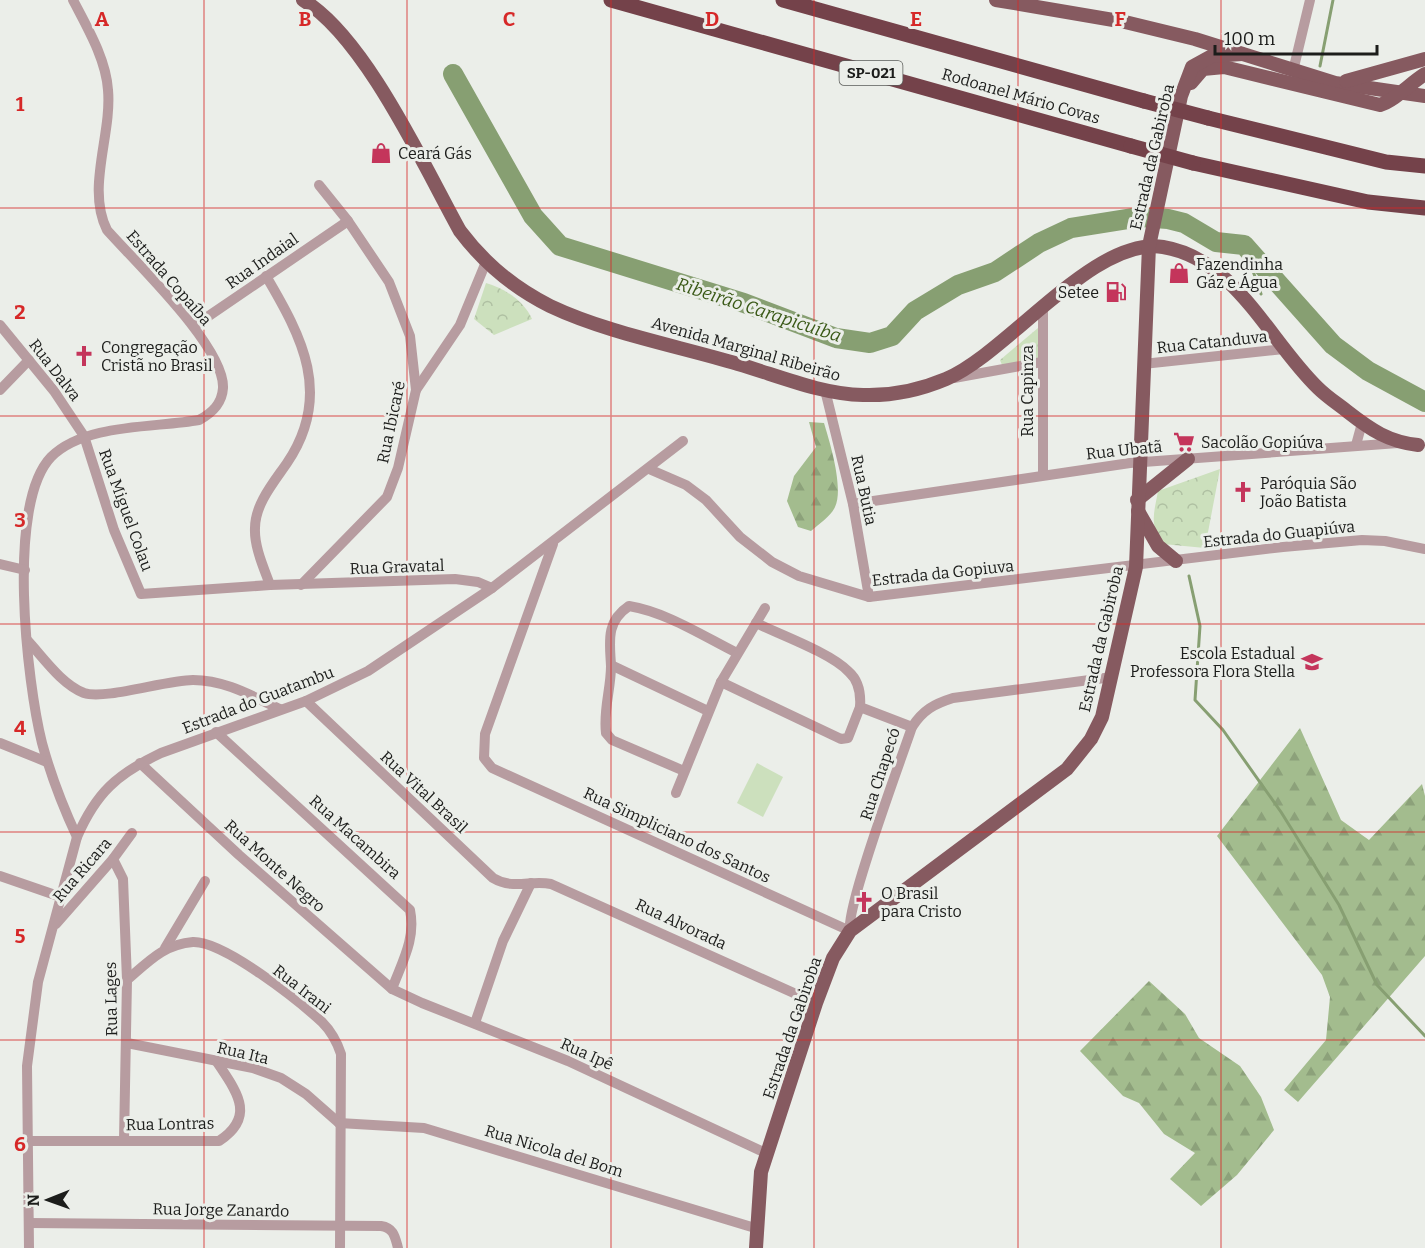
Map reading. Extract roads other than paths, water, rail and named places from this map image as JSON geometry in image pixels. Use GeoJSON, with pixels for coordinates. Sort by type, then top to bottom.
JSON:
{"type":"FeatureCollection","features":[{"type":"Feature","properties":{"kind":"highway","name":"Rodoanel Mário Covas"},"geometry":{"type":"LineString","coordinates":[[611,0],[1192,163],[1368,202],[1425,208]]}},
{"type":"Feature","properties":{"kind":"highway","name":"Rodoanel Mário Covas"},"geometry":{"type":"LineString","coordinates":[[783,0],[1208,118],[1386,162],[1425,166]]}},
{"type":"Feature","properties":{"kind":"highway"},"geometry":{"type":"LineString","coordinates":[[1368,202],[1425,215]]}},
{"type":"Feature","properties":{"kind":"main road","name":"Avenida Marginal Ribeirão"},"geometry":{"type":"LineString","coordinates":[[303,0],[328,19],[354,48],[460,231],[486,262],[509,281],[551,306],[596,323],[825,390],[865,396],[891,394],[947,379],[999,344],[1094,269],[1117,256],[1149,246]]}},
{"type":"Feature","properties":{"kind":"main road"},"geometry":{"type":"LineString","coordinates":[[996,0],[1125,22],[1242,54],[1293,72],[1335,83],[1425,96]]}},
{"type":"Feature","properties":{"kind":"main road","name":"Estrada da Gabiroba"},"geometry":{"type":"LineString","coordinates":[[756,1248],[755,1228],[761,1172],[816,1003],[833,958],[849,931],[869,919],[1067,769],[1091,739],[1102,717],[1136,567],[1143,364],[1149,246],[1153,226],[1181,96],[1192,67],[1198,61],[1221,54],[1242,54]]}},
{"type":"Feature","properties":{"kind":"main road"},"geometry":{"type":"LineString","coordinates":[[1335,83],[1425,59]]}},
{"type":"Feature","properties":{"kind":"main road"},"geometry":{"type":"LineString","coordinates":[[1181,96],[1197,74],[1213,67],[1224,67],[1371,105],[1389,102],[1425,74]]}},
{"type":"Feature","properties":{"kind":"main road"},"geometry":{"type":"LineString","coordinates":[[1383,70],[1398,76],[1399,92]]}},
{"type":"Feature","properties":{"kind":"main road"},"geometry":{"type":"LineString","coordinates":[[1149,246],[1189,255],[1215,270],[1237,292],[1317,388],[1375,433],[1401,443],[1422,446]]}},
{"type":"Feature","properties":{"kind":"main road"},"geometry":{"type":"LineString","coordinates":[[1363,424],[1379,428],[1422,446]]}},
{"type":"Feature","properties":{"kind":"main road"},"geometry":{"type":"LineString","coordinates":[[1176,561],[1158,546],[1137,504],[1188,459]]}},
{"type":"Feature","properties":{"kind":"street","name":"Estrada Copaíba"},"geometry":{"type":"LineString","coordinates":[[73,0],[100,59],[108,86],[109,109],[98,201],[100,217],[107,230],[194,327],[219,368],[223,387],[219,402],[210,413],[199,420],[84,436],[51,457],[40,473],[30,500],[25,570],[27,640],[48,762],[77,837]]}},
{"type":"Feature","properties":{"kind":"street"},"geometry":{"type":"LineString","coordinates":[[1293,72],[1310,0]]}},
{"type":"Feature","properties":{"kind":"street","name":"Rua Ibicaré"},"geometry":{"type":"LineString","coordinates":[[301,585],[387,497],[398,468],[416,390],[410,336],[398,300],[389,282],[348,221],[318,186]]}},
{"type":"Feature","properties":{"kind":"street","name":"Rua Indaial"},"geometry":{"type":"LineString","coordinates":[[194,327],[348,221]]}},
{"type":"Feature","properties":{"kind":"street"},"geometry":{"type":"LineString","coordinates":[[416,390],[459,325],[486,262]]}},
{"type":"Feature","properties":{"kind":"street"},"geometry":{"type":"LineString","coordinates":[[266,276],[303,344],[310,384],[309,408],[300,438],[266,495],[255,527],[270,585]]}},
{"type":"Feature","properties":{"kind":"street","name":"Rua Capinza"},"geometry":{"type":"LineString","coordinates":[[1043,307],[1043,475]]}},
{"type":"Feature","properties":{"kind":"street","name":"Rua Dalva"},"geometry":{"type":"LineString","coordinates":[[0,325],[71,414],[84,436]]}},
{"type":"Feature","properties":{"kind":"street","name":"Rua Catanduva"},"geometry":{"type":"LineString","coordinates":[[1143,364],[1284,349]]}},
{"type":"Feature","properties":{"kind":"street"},"geometry":{"type":"LineString","coordinates":[[0,390],[29,360]]}},
{"type":"Feature","properties":{"kind":"street"},"geometry":{"type":"LineString","coordinates":[[947,379],[1042,362]]}},
{"type":"Feature","properties":{"kind":"street","name":"Rua Butia"},"geometry":{"type":"LineString","coordinates":[[825,390],[853,504],[869,597]]}},
{"type":"Feature","properties":{"kind":"street"},"geometry":{"type":"LineString","coordinates":[[1356,445],[1363,424]]}},
{"type":"Feature","properties":{"kind":"street","name":"Rua Miguel Colau"},"geometry":{"type":"LineString","coordinates":[[84,436],[114,530],[141,594]]}},
{"type":"Feature","properties":{"kind":"street","name":"Estrada do Guatambu"},"geometry":{"type":"LineString","coordinates":[[29,1248],[27,1066],[38,981],[77,837],[86,817],[107,786],[140,763],[216,732],[306,701],[368,671],[492,588],[683,441]]}},
{"type":"Feature","properties":{"kind":"street","name":"Rua Ubatã"},"geometry":{"type":"LineString","coordinates":[[853,504],[1139,462],[1401,443]]}},
{"type":"Feature","properties":{"kind":"street","name":"Estrada da Gopiuva"},"geometry":{"type":"LineString","coordinates":[[649,469],[686,485],[706,500],[740,537],[772,562],[799,576],[869,597],[1136,567]]}},
{"type":"Feature","properties":{"kind":"street","name":"Estrada do Guapiúva"},"geometry":{"type":"LineString","coordinates":[[1136,567],[1283,547],[1362,540],[1385,541],[1425,549]]}},
{"type":"Feature","properties":{"kind":"street","name":"Rua Simpliciano dos Santos"},"geometry":{"type":"LineString","coordinates":[[553,543],[485,734],[484,758],[492,768],[849,931]]}},
{"type":"Feature","properties":{"kind":"street"},"geometry":{"type":"LineString","coordinates":[[0,564],[25,570]]}},
{"type":"Feature","properties":{"kind":"street","name":"Rua Gravatal"},"geometry":{"type":"LineString","coordinates":[[141,594],[270,585],[455,579],[478,582],[492,588]]}},
{"type":"Feature","properties":{"kind":"street"},"geometry":{"type":"LineString","coordinates":[[684,771],[612,740],[606,733],[606,693],[611,664],[608,645],[612,629],[622,611],[629,606],[676,623],[737,653]]}},
{"type":"Feature","properties":{"kind":"street"},"geometry":{"type":"LineString","coordinates":[[676,794],[721,681],[765,608]]}},
{"type":"Feature","properties":{"kind":"street"},"geometry":{"type":"LineString","coordinates":[[721,681],[841,739],[848,738],[861,707],[859,685],[850,672],[837,663],[756,623]]}},
{"type":"Feature","properties":{"kind":"street"},"geometry":{"type":"LineString","coordinates":[[27,640],[57,672],[75,688],[87,694],[103,694],[143,686],[207,681],[222,683],[280,709]]}},
{"type":"Feature","properties":{"kind":"street"},"geometry":{"type":"LineString","coordinates":[[611,664],[708,711]]}},
{"type":"Feature","properties":{"kind":"street","name":"Rua Chapecó"},"geometry":{"type":"LineString","coordinates":[[849,931],[848,925],[861,879],[912,727],[920,714],[934,704],[953,698],[1112,677]]}},
{"type":"Feature","properties":{"kind":"street","name":"Rua Vital Brasil"},"geometry":{"type":"LineString","coordinates":[[306,701],[493,878],[505,885],[531,883]]}},
{"type":"Feature","properties":{"kind":"street"},"geometry":{"type":"LineString","coordinates":[[861,707],[912,727]]}},
{"type":"Feature","properties":{"kind":"street","name":"Rua Macambira"},"geometry":{"type":"LineString","coordinates":[[216,732],[410,910],[411,943],[392,989]]}},
{"type":"Feature","properties":{"kind":"street"},"geometry":{"type":"LineString","coordinates":[[0,743],[48,762]]}},
{"type":"Feature","properties":{"kind":"street","name":"Rua Monte Negro"},"geometry":{"type":"LineString","coordinates":[[140,763],[239,855],[392,989]]}},
{"type":"Feature","properties":{"kind":"street","name":"Rua Ricara"},"geometry":{"type":"LineString","coordinates":[[54,926],[113,859],[132,833]]}},
{"type":"Feature","properties":{"kind":"street","name":"Rua Lages"},"geometry":{"type":"LineString","coordinates":[[113,859],[123,879],[127,980],[124,1140]]}},
{"type":"Feature","properties":{"kind":"street"},"geometry":{"type":"LineString","coordinates":[[0,876],[61,897]]}},
{"type":"Feature","properties":{"kind":"street"},"geometry":{"type":"LineString","coordinates":[[165,948],[205,881]]}},
{"type":"Feature","properties":{"kind":"street"},"geometry":{"type":"LineString","coordinates":[[476,1023],[502,941],[531,883]]}},
{"type":"Feature","properties":{"kind":"street","name":"Rua Alvorada"},"geometry":{"type":"LineString","coordinates":[[531,883],[551,884],[581,895],[816,1003]]}},
{"type":"Feature","properties":{"kind":"street","name":"Rua Irani"},"geometry":{"type":"LineString","coordinates":[[127,980],[165,948],[195,942],[224,950],[323,1023],[336,1040],[341,1054],[340,1247]]}},
{"type":"Feature","properties":{"kind":"street","name":"Rua Ipê"},"geometry":{"type":"LineString","coordinates":[[392,989],[422,1004],[476,1023],[568,1061],[768,1154]]}},
{"type":"Feature","properties":{"kind":"street","name":"Rua Ita"},"geometry":{"type":"LineString","coordinates":[[127,1043],[253,1068],[281,1078],[306,1094],[339,1123]]}},
{"type":"Feature","properties":{"kind":"street","name":"Rua Lontras"},"geometry":{"type":"LineString","coordinates":[[28,1141],[219,1141],[230,1134],[237,1125],[241,1108],[239,1098],[217,1062]]}},
{"type":"Feature","properties":{"kind":"street","name":"Rua Nicola del Bom"},"geometry":{"type":"LineString","coordinates":[[339,1123],[424,1128],[755,1228]]}},
{"type":"Feature","properties":{"kind":"street","name":"Rua Jorge Zanardo"},"geometry":{"type":"LineString","coordinates":[[29,1223],[387,1227],[396,1235],[398,1248]]}},
{"type":"Feature","properties":{"kind":"waterway"},"geometry":{"type":"LineString","coordinates":[[1320,66],[1333,0]]}},
{"type":"Feature","properties":{"kind":"waterway","name":"Ribeirão Carapicuíba"},"geometry":{"type":"LineString","coordinates":[[453,74],[533,216],[560,246],[744,303],[836,338],[870,343],[892,336],[915,311],[958,285],[995,272],[1039,243],[1071,228],[1140,217],[1168,219],[1184,223],[1216,242],[1244,245],[1333,345],[1368,371],[1425,402]]}},
{"type":"Feature","properties":{"kind":"waterway"},"geometry":{"type":"LineString","coordinates":[[1244,245],[1261,294]]}},
{"type":"Feature","properties":{"kind":"waterway"},"geometry":{"type":"LineString","coordinates":[[1189,576],[1200,626],[1195,700],[1223,730],[1281,812],[1339,905],[1377,985],[1425,1036]]}},
{"type":"Feature","properties":{"kind":"place","name":"Ceará Gás"},"geometry":{"type":"Point","coordinates":[381,153]}},
{"type":"Feature","properties":{"kind":"place","name":"Fazendinha Gáz e Água"},"geometry":{"type":"Point","coordinates":[1179,273]}},
{"type":"Feature","properties":{"kind":"place","name":"Setee"},"geometry":{"type":"Point","coordinates":[1116,292]}},
{"type":"Feature","properties":{"kind":"place","name":"Congregação Cristã no Brasil"},"geometry":{"type":"Point","coordinates":[84,356]}},
{"type":"Feature","properties":{"kind":"place","name":"Sacolão Gopiúva"},"geometry":{"type":"Point","coordinates":[1184,442]}},
{"type":"Feature","properties":{"kind":"place","name":"Paróquia São João Batista"},"geometry":{"type":"Point","coordinates":[1243,492]}},
{"type":"Feature","properties":{"kind":"place","name":"Escola Estadual Professora Flora Stella"},"geometry":{"type":"Point","coordinates":[1312,662]}},
{"type":"Feature","properties":{"kind":"place","name":"O Brasil para Cristo"},"geometry":{"type":"Point","coordinates":[864,902]}}]}
